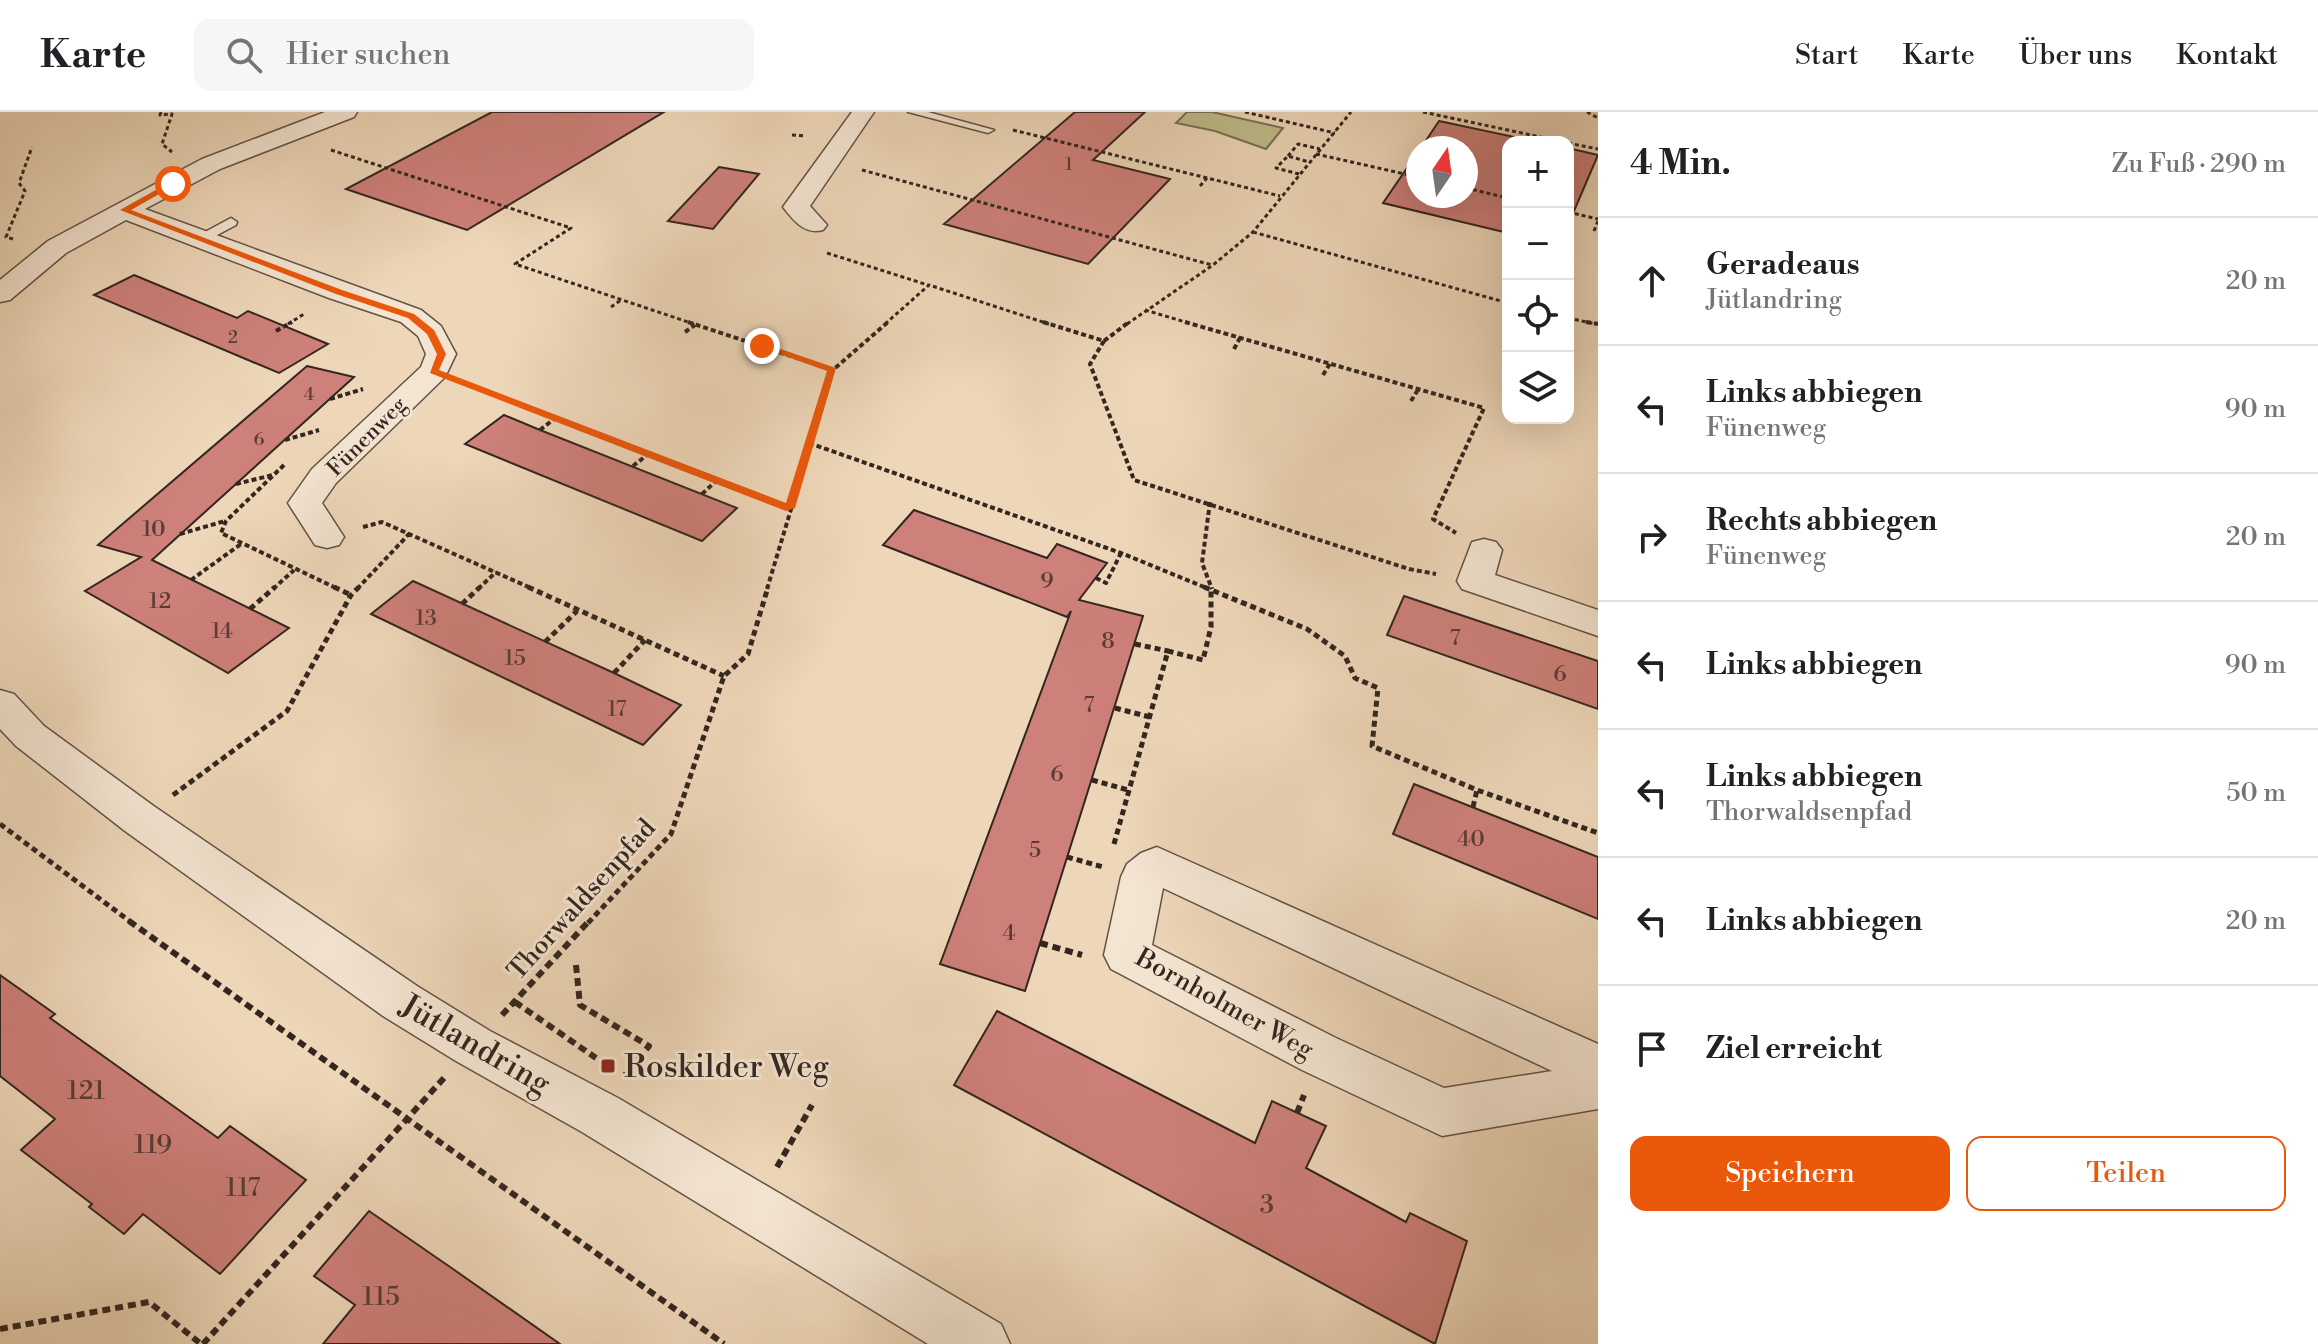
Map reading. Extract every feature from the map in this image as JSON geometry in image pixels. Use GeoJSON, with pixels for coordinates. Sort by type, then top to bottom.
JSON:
{"type":"FeatureCollection","features":[{"type":"Feature","properties":{"kind":"street"},"geometry":{"type":"LineString","coordinates":[[0,294],[57,247],[211,164],[346,112]]}},
{"type":"Feature","properties":{"kind":"street"},"geometry":{"type":"LineString","coordinates":[[814,225],[796,207],[863,112]]}},
{"type":"Feature","properties":{"kind":"street"},"geometry":{"type":"LineString","coordinates":[[124,210],[411,316],[431,332],[441,354],[434,371]]}},
{"type":"Feature","properties":{"kind":"street","name":"Fünenweg"},"geometry":{"type":"LineString","coordinates":[[327,537],[305,503],[324,476],[434,371]]}},
{"type":"Feature","properties":{"kind":"street"},"geometry":{"type":"LineString","coordinates":[[1484,550],[1475,581],[1598,623]]}},
{"type":"Feature","properties":{"kind":"street","name":"Jütlandring"},"geometry":{"type":"LineString","coordinates":[[0,704],[30,736],[140,819],[400,1001],[473,1046],[600,1115],[981,1344]]}},
{"type":"Feature","properties":{"kind":"street","name":"Bornholmer Weg"},"geometry":{"type":"LineString","coordinates":[[1598,1068],[1157,865],[1143,877],[1127,955],[1319,1054],[1442,1112],[1598,1086]]}},
{"type":"Feature","properties":{"kind":"lane"},"geometry":{"type":"LineString","coordinates":[[914,112],[988,130]]}},
{"type":"Feature","properties":{"kind":"lane"},"geometry":{"type":"LineString","coordinates":[[199,239],[231,222]]}},
{"type":"Feature","properties":{"kind":"path"},"geometry":{"type":"LineString","coordinates":[[161,112],[160,115],[172,114],[162,144],[169,151],[211,164]]}},
{"type":"Feature","properties":{"kind":"path"},"geometry":{"type":"LineString","coordinates":[[1245,112],[1335,133]]}},
{"type":"Feature","properties":{"kind":"path"},"geometry":{"type":"LineString","coordinates":[[1351,112],[1253,232],[1213,265],[1144,310],[1104,341],[1090,364],[1134,480],[1210,502],[1409,569]]}},
{"type":"Feature","properties":{"kind":"path"},"geometry":{"type":"LineString","coordinates":[[1418,117],[1422,112],[1538,136]]}},
{"type":"Feature","properties":{"kind":"path"},"geometry":{"type":"LineString","coordinates":[[1587,112],[1598,118]]}},
{"type":"Feature","properties":{"kind":"path"},"geometry":{"type":"LineString","coordinates":[[988,130],[994,126],[1280,196]]}},
{"type":"Feature","properties":{"kind":"path"},"geometry":{"type":"LineString","coordinates":[[1487,131],[1491,126]]}},
{"type":"Feature","properties":{"kind":"path"},"geometry":{"type":"LineString","coordinates":[[1299,174],[1276,168],[1298,144],[1406,174]]}},
{"type":"Feature","properties":{"kind":"path"},"geometry":{"type":"LineString","coordinates":[[1574,144],[1598,149]]}},
{"type":"Feature","properties":{"kind":"path"},"geometry":{"type":"LineString","coordinates":[[32,147],[19,183],[25,191],[6,237],[57,247]]}},
{"type":"Feature","properties":{"kind":"path"},"geometry":{"type":"LineString","coordinates":[[323,147],[571,228],[515,264],[833,370],[929,285]]}},
{"type":"Feature","properties":{"kind":"path"},"geometry":{"type":"LineString","coordinates":[[1073,155],[1081,147]]}},
{"type":"Feature","properties":{"kind":"path"},"geometry":{"type":"LineString","coordinates":[[1288,156],[1309,162]]}},
{"type":"Feature","properties":{"kind":"path"},"geometry":{"type":"LineString","coordinates":[[1137,170],[1144,163]]}},
{"type":"Feature","properties":{"kind":"path"},"geometry":{"type":"LineString","coordinates":[[827,164],[1070,224],[1213,265]]}},
{"type":"Feature","properties":{"kind":"path"},"geometry":{"type":"LineString","coordinates":[[402,179],[410,174]]}},
{"type":"Feature","properties":{"kind":"path"},"geometry":{"type":"LineString","coordinates":[[1200,186],[1207,178]]}},
{"type":"Feature","properties":{"kind":"path"},"geometry":{"type":"LineString","coordinates":[[1478,191],[1502,197]]}},
{"type":"Feature","properties":{"kind":"path"},"geometry":{"type":"LineString","coordinates":[[455,197],[463,192]]}},
{"type":"Feature","properties":{"kind":"path"},"geometry":{"type":"LineString","coordinates":[[941,200],[949,193]]}},
{"type":"Feature","properties":{"kind":"path"},"geometry":{"type":"LineString","coordinates":[[999,216],[1008,208]]}},
{"type":"Feature","properties":{"kind":"path"},"geometry":{"type":"LineString","coordinates":[[508,214],[516,209]]}},
{"type":"Feature","properties":{"kind":"path"},"geometry":{"type":"LineString","coordinates":[[1574,214],[1598,220],[1594,231]]}},
{"type":"Feature","properties":{"kind":"path"},"geometry":{"type":"LineString","coordinates":[[1062,233],[1070,224]]}},
{"type":"Feature","properties":{"kind":"path"},"geometry":{"type":"LineString","coordinates":[[814,225],[827,253],[1104,341]]}},
{"type":"Feature","properties":{"kind":"path"},"geometry":{"type":"LineString","coordinates":[[1253,232],[1502,301]]}},
{"type":"Feature","properties":{"kind":"path"},"geometry":{"type":"LineString","coordinates":[[1417,285],[1425,282]]}},
{"type":"Feature","properties":{"kind":"path"},"geometry":{"type":"LineString","coordinates":[[611,307],[622,299]]}},
{"type":"Feature","properties":{"kind":"path"},"geometry":{"type":"LineString","coordinates":[[1491,304],[1497,300]]}},
{"type":"Feature","properties":{"kind":"path"},"geometry":{"type":"LineString","coordinates":[[1144,310],[1484,408],[1433,519]]}},
{"type":"Feature","properties":{"kind":"path"},"geometry":{"type":"LineString","coordinates":[[1574,319],[1598,324]]}},
{"type":"Feature","properties":{"kind":"path"},"geometry":{"type":"LineString","coordinates":[[685,332],[696,324]]}},
{"type":"Feature","properties":{"kind":"path"},"geometry":{"type":"LineString","coordinates":[[1234,349],[1241,336]]}},
{"type":"Feature","properties":{"kind":"path"},"geometry":{"type":"LineString","coordinates":[[751,355],[762,346]]}},
{"type":"Feature","properties":{"kind":"path"},"geometry":{"type":"LineString","coordinates":[[1323,375],[1331,362]]}},
{"type":"Feature","properties":{"kind":"path","name":"Thorwaldsenpfad"},"geometry":{"type":"LineString","coordinates":[[0,1329],[149,1302],[202,1344],[671,834],[724,676],[748,654],[833,370]]}},
{"type":"Feature","properties":{"kind":"path"},"geometry":{"type":"LineString","coordinates":[[434,371],[790,508]]}},
{"type":"Feature","properties":{"kind":"path"},"geometry":{"type":"LineString","coordinates":[[330,399],[368,387]]}},
{"type":"Feature","properties":{"kind":"path"},"geometry":{"type":"LineString","coordinates":[[1411,401],[1419,388]]}},
{"type":"Feature","properties":{"kind":"path"},"geometry":{"type":"LineString","coordinates":[[540,430],[555,419]]}},
{"type":"Feature","properties":{"kind":"path"},"geometry":{"type":"LineString","coordinates":[[285,440],[320,430]]}},
{"type":"Feature","properties":{"kind":"path"},"geometry":{"type":"LineString","coordinates":[[809,443],[1121,553],[1307,629],[1345,656],[1355,678],[1378,688],[1372,746],[1477,790],[1598,833]]}},
{"type":"Feature","properties":{"kind":"path"},"geometry":{"type":"LineString","coordinates":[[633,466],[648,454]]}},
{"type":"Feature","properties":{"kind":"path"},"geometry":{"type":"LineString","coordinates":[[236,484],[274,475]]}},
{"type":"Feature","properties":{"kind":"path"},"geometry":{"type":"LineString","coordinates":[[702,494],[716,481]]}},
{"type":"Feature","properties":{"kind":"path"},"geometry":{"type":"LineString","coordinates":[[1135,644],[1203,660],[1211,627],[1212,589],[1202,563],[1210,502]]}},
{"type":"Feature","properties":{"kind":"path"},"geometry":{"type":"LineString","coordinates":[[180,534],[226,521]]}},
{"type":"Feature","properties":{"kind":"path"},"geometry":{"type":"LineString","coordinates":[[327,537],[382,522],[724,676]]}},
{"type":"Feature","properties":{"kind":"path"},"geometry":{"type":"LineString","coordinates":[[140,819],[287,711],[351,595],[410,533]]}},
{"type":"Feature","properties":{"kind":"path"},"geometry":{"type":"LineString","coordinates":[[191,580],[241,544]]}},
{"type":"Feature","properties":{"kind":"path"},"geometry":{"type":"LineString","coordinates":[[1096,578],[1106,583],[1121,553]]}},
{"type":"Feature","properties":{"kind":"path"},"geometry":{"type":"LineString","coordinates":[[250,609],[294,570]]}},
{"type":"Feature","properties":{"kind":"path"},"geometry":{"type":"LineString","coordinates":[[462,604],[496,572]]}},
{"type":"Feature","properties":{"kind":"path"},"geometry":{"type":"LineString","coordinates":[[545,642],[577,611]]}},
{"type":"Feature","properties":{"kind":"path"},"geometry":{"type":"LineString","coordinates":[[614,673],[645,640]]}},
{"type":"Feature","properties":{"kind":"path"},"geometry":{"type":"LineString","coordinates":[[1108,868],[1168,651]]}},
{"type":"Feature","properties":{"kind":"path"},"geometry":{"type":"LineString","coordinates":[[1115,708],[1150,717]]}},
{"type":"Feature","properties":{"kind":"path"},"geometry":{"type":"LineString","coordinates":[[1092,780],[1128,790]]}},
{"type":"Feature","properties":{"kind":"path"},"geometry":{"type":"LineString","coordinates":[[1473,807],[1477,790]]}},
{"type":"Feature","properties":{"kind":"path"},"geometry":{"type":"LineString","coordinates":[[0,824],[163,947],[724,1344]]}},
{"type":"Feature","properties":{"kind":"path"},"geometry":{"type":"LineString","coordinates":[[576,965],[580,1005],[649,1046],[625,1075]]}},
{"type":"Feature","properties":{"kind":"path"},"geometry":{"type":"LineString","coordinates":[[515,1002],[608,1066]]}},
{"type":"Feature","properties":{"kind":"path"},"geometry":{"type":"LineString","coordinates":[[775,1170],[812,1105]]}},
{"type":"Feature","properties":{"kind":"shaded area"},"geometry":{"type":"Polygon","coordinates":[[[1187,112],[1212,112],[1283,128],[1266,149],[1215,131],[1176,123],[1187,112]]]}},
{"type":"Feature","properties":{"kind":"building"},"geometry":{"type":"Polygon","coordinates":[[[492,112],[664,112],[467,230],[346,189],[492,112]]]}},
{"type":"Feature","properties":{"kind":"building"},"geometry":{"type":"Polygon","coordinates":[[[1075,112],[1145,112],[1093,160],[1170,179],[1088,264],[944,224],[1075,112]]]}},
{"type":"Feature","properties":{"kind":"building"},"geometry":{"type":"Polygon","coordinates":[[[1439,121],[1510,136],[1502,136],[1502,232],[1383,203],[1406,169],[1406,208],[1478,208],[1478,136],[1429,136],[1439,121]]]}},
{"type":"Feature","properties":{"kind":"building"},"geometry":{"type":"Polygon","coordinates":[[[1574,149],[1598,155],[1574,211],[1574,149]]]}},
{"type":"Feature","properties":{"kind":"building"},"geometry":{"type":"Polygon","coordinates":[[[719,167],[759,174],[713,229],[668,221],[719,167]]]}},
{"type":"Feature","properties":{"kind":"building"},"geometry":{"type":"Polygon","coordinates":[[[134,275],[237,318],[248,311],[328,344],[279,373],[94,295],[134,275]]]}},
{"type":"Feature","properties":{"kind":"building"},"geometry":{"type":"Polygon","coordinates":[[[307,366],[354,377],[152,560],[289,628],[228,673],[85,591],[141,557],[98,545],[307,366]]]}},
{"type":"Feature","properties":{"kind":"building"},"geometry":{"type":"Polygon","coordinates":[[[504,415],[737,508],[702,541],[465,444],[504,415]]]}},
{"type":"Feature","properties":{"kind":"building"},"geometry":{"type":"Polygon","coordinates":[[[914,510],[1047,558],[1057,544],[1107,563],[1079,600],[1143,616],[1025,991],[940,964],[1071,611],[1067,617],[883,545],[914,510]]]}},
{"type":"Feature","properties":{"kind":"building"},"geometry":{"type":"Polygon","coordinates":[[[413,581],[681,705],[643,745],[371,614],[413,581]]]}},
{"type":"Feature","properties":{"kind":"building"},"geometry":{"type":"Polygon","coordinates":[[[1404,596],[1598,661],[1598,709],[1387,635],[1404,596]]]}},
{"type":"Feature","properties":{"kind":"building"},"geometry":{"type":"Polygon","coordinates":[[[1414,784],[1598,857],[1598,919],[1393,834],[1414,784]]]}},
{"type":"Feature","properties":{"kind":"building"},"geometry":{"type":"Polygon","coordinates":[[[0,975],[55,1014],[50,1018],[218,1138],[230,1126],[306,1180],[220,1274],[143,1214],[124,1234],[89,1207],[92,1204],[21,1150],[55,1119],[0,1076],[0,975]]]}},
{"type":"Feature","properties":{"kind":"building"},"geometry":{"type":"Polygon","coordinates":[[[997,1011],[1255,1143],[1272,1101],[1326,1126],[1306,1168],[1406,1222],[1410,1213],[1467,1241],[1435,1344],[954,1085],[997,1011]]]}},
{"type":"Feature","properties":{"kind":"building"},"geometry":{"type":"Polygon","coordinates":[[[369,1211],[560,1344],[323,1344],[355,1305],[314,1276],[369,1211]]]}},
{"type":"Feature","properties":{"kind":"place","name":"Roskilder Weg"},"geometry":{"type":"Point","coordinates":[608,1066]}},
{"type":"Feature","properties":{"kind":"route"},"geometry":{"type":"LineString","coordinates":[[173,184],[124,210],[339,292],[411,316],[431,332],[441,354],[434,371],[790,508],[833,370],[762,346]]}}]}
